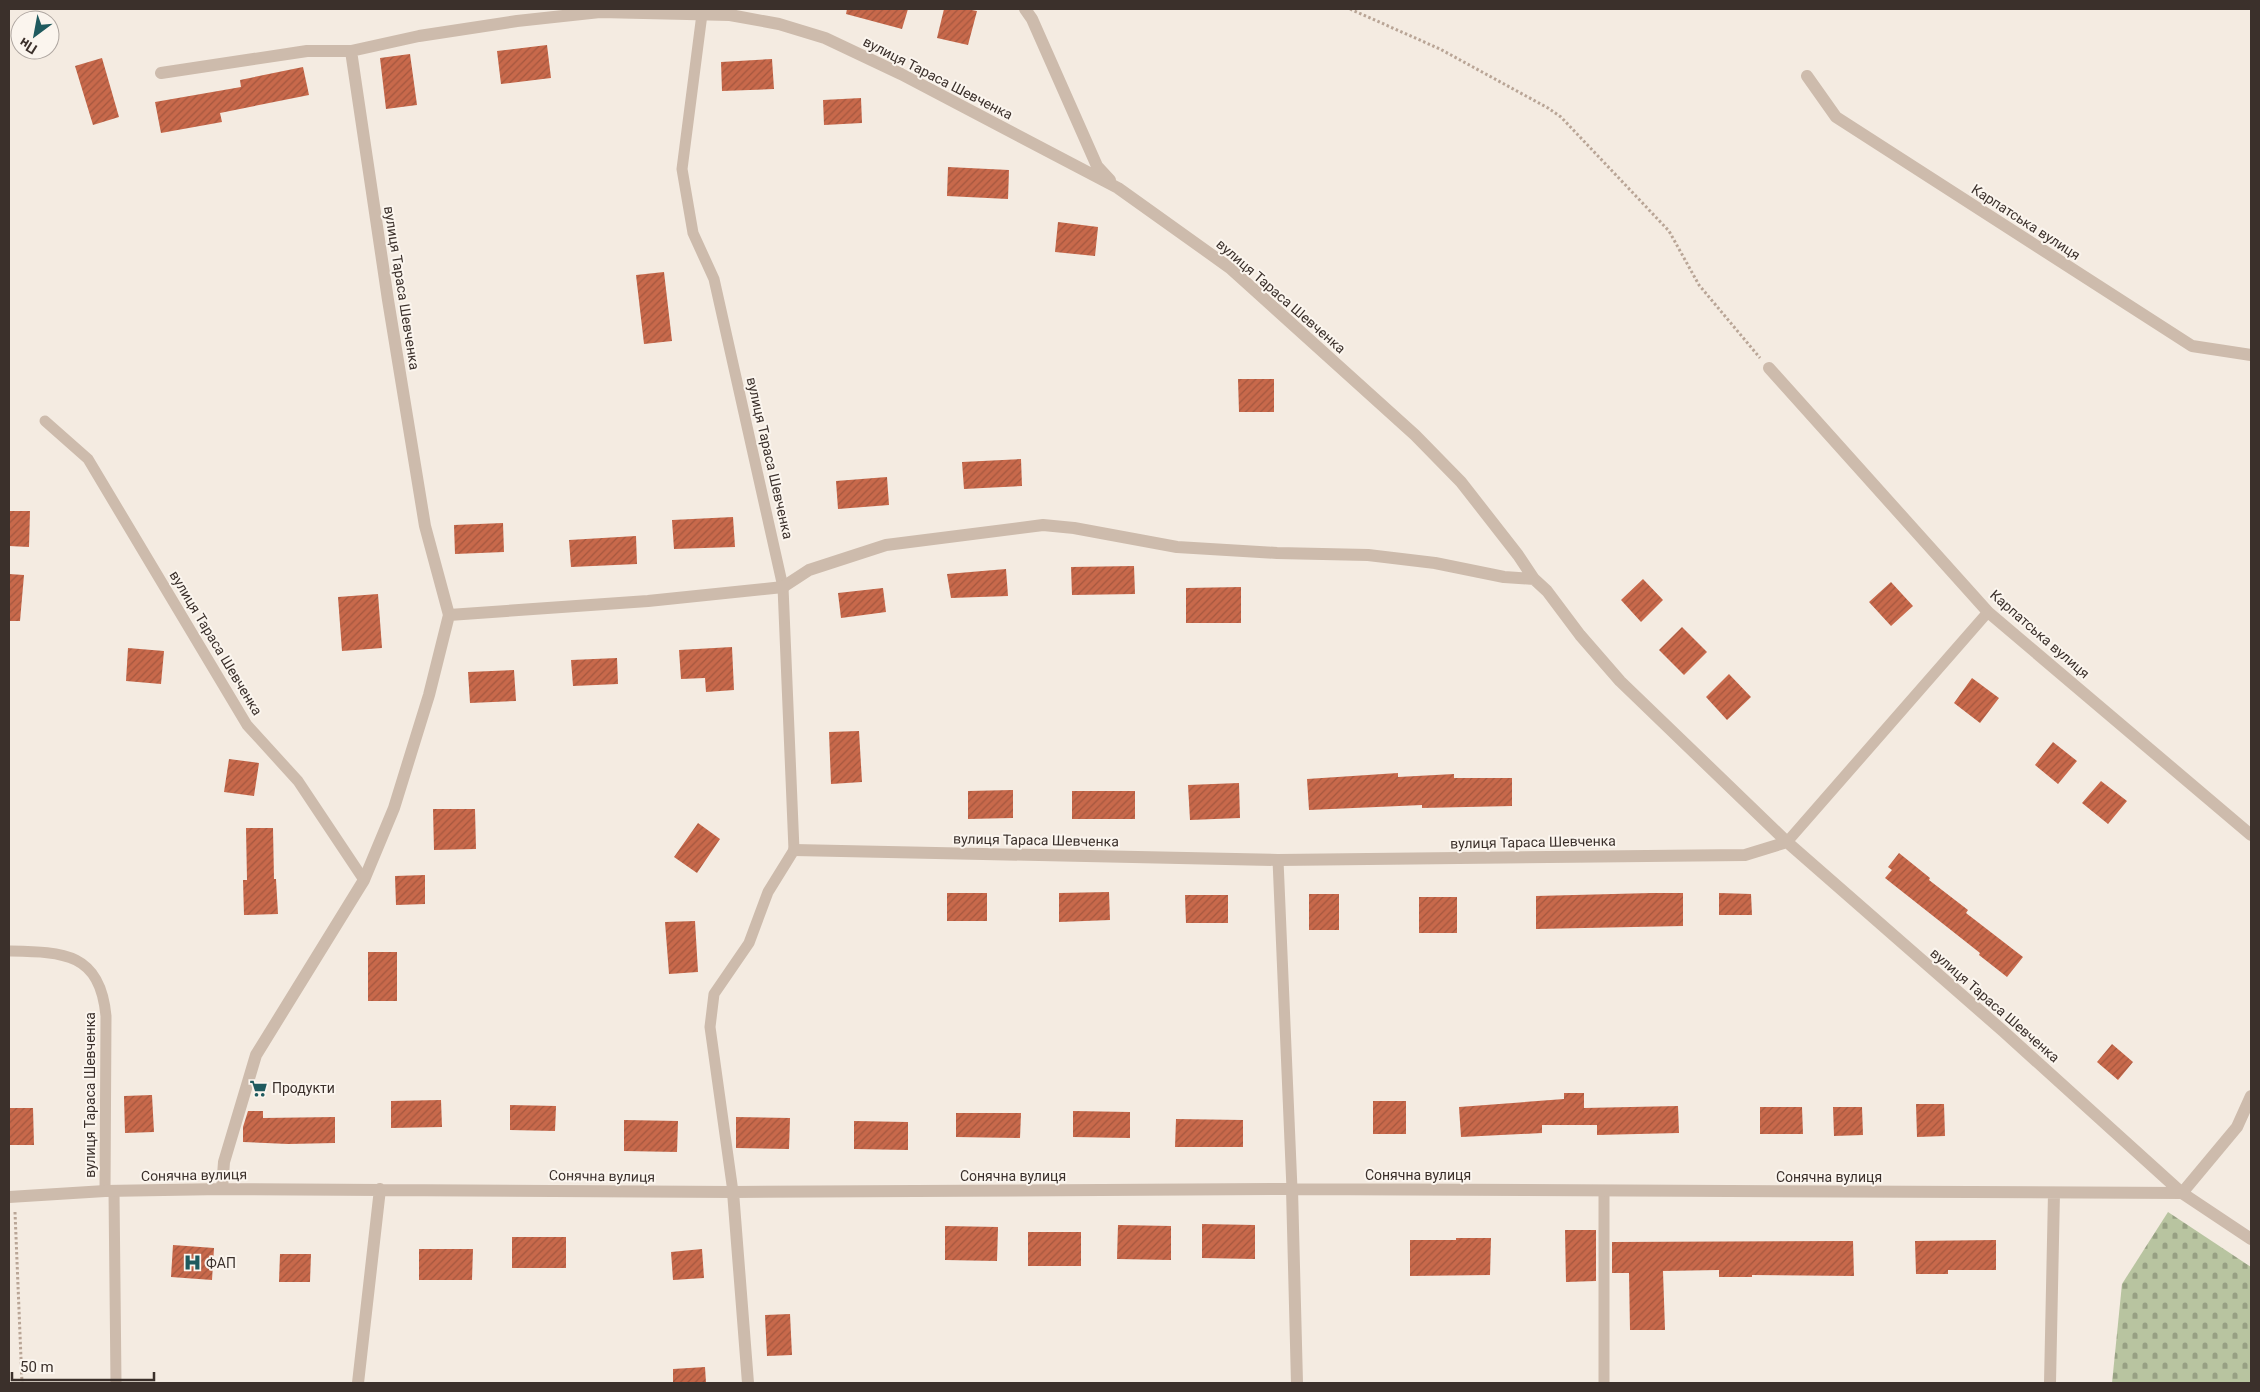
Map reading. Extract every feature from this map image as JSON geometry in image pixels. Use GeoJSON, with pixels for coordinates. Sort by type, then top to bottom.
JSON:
{"type":"FeatureCollection","features":[{"type":"Feature","properties":{"kind":"street"},"geometry":{"type":"LineString","coordinates":[[1025,9],[1032,19],[1097,166],[1118,188]]}},
{"type":"Feature","properties":{"kind":"street","name":"вулиця Тараса Шевченка"},"geometry":{"type":"LineString","coordinates":[[161,73],[307,51],[351,51],[419,36],[600,12],[730,14],[779,24],[825,38],[901,74],[1118,188],[1230,268],[1415,435],[1460,482],[1518,555],[1534,580],[1547,591],[1580,635],[1620,681],[1787,842],[2010,1038],[2182,1193],[2251,1239]]}},
{"type":"Feature","properties":{"kind":"street","name":"вулиця Тараса Шевченка"},"geometry":{"type":"LineString","coordinates":[[351,51],[386,290],[424,526],[449,615]]}},
{"type":"Feature","properties":{"kind":"street","name":"Карпатська вулиця"},"geometry":{"type":"LineString","coordinates":[[1807,76],[1836,118],[2192,346],[2251,355]]}},
{"type":"Feature","properties":{"kind":"street","name":"Карпатська вулиця"},"geometry":{"type":"LineString","coordinates":[[1769,368],[1988,612],[2251,834]]}},
{"type":"Feature","properties":{"kind":"street"},"geometry":{"type":"LineString","coordinates":[[222,1189],[224,1162],[256,1054],[364,880],[394,808],[428,696],[449,615],[648,601],[783,587],[809,570],[886,545],[1044,524],[1177,547],[1277,553],[1368,555],[1435,563],[1504,577],[1534,580]]}},
{"type":"Feature","properties":{"kind":"street","name":"вулиця Тараса Шевченка"},"geometry":{"type":"LineString","coordinates":[[794,850],[1278,860],[1745,855],[1787,842]]}},
{"type":"Feature","properties":{"kind":"street"},"geometry":{"type":"LineString","coordinates":[[2182,1193],[2237,1127],[2251,1096]]}},
{"type":"Feature","properties":{"kind":"street","name":"Сонячна вулиця"},"geometry":{"type":"LineString","coordinates":[[11,1196],[109,1191],[222,1189],[733,1192],[1292,1189],[1604,1192],[2182,1193]]}},
{"type":"Feature","properties":{"kind":"street"},"geometry":{"type":"LineString","coordinates":[[358,1383],[380,1189]]}},
{"type":"Feature","properties":{"kind":"street"},"geometry":{"type":"LineString","coordinates":[[1292,1189],[1297,1383]]}},
{"type":"Feature","properties":{"kind":"street"},"geometry":{"type":"LineString","coordinates":[[733,1192],[748,1383]]}},
{"type":"Feature","properties":{"kind":"street"},"geometry":{"type":"LineString","coordinates":[[2050,1383],[2054,1193]]}},
{"type":"Feature","properties":{"kind":"lane","name":"вулиця Тараса Шевченка"},"geometry":{"type":"LineString","coordinates":[[702,14],[682,169],[693,232],[714,279],[783,587],[794,850]]}},
{"type":"Feature","properties":{"kind":"lane","name":"вулиця Тараса Шевченка"},"geometry":{"type":"LineString","coordinates":[[45,421],[88,459],[248,725],[298,781],[364,880]]}},
{"type":"Feature","properties":{"kind":"lane"},"geometry":{"type":"LineString","coordinates":[[1787,842],[1988,612]]}},
{"type":"Feature","properties":{"kind":"lane"},"geometry":{"type":"LineString","coordinates":[[733,1192],[710,1027],[714,994],[749,943],[768,892],[794,850]]}},
{"type":"Feature","properties":{"kind":"lane"},"geometry":{"type":"LineString","coordinates":[[1278,860],[1292,1189]]}},
{"type":"Feature","properties":{"kind":"lane","name":"вулиця Тараса Шевченка"},"geometry":{"type":"LineString","coordinates":[[9,951],[63,955],[92,971],[104,995],[116,1383]]}},
{"type":"Feature","properties":{"kind":"lane"},"geometry":{"type":"LineString","coordinates":[[1604,1192],[1604,1383]]}},
{"type":"Feature","properties":{"kind":"path"},"geometry":{"type":"LineString","coordinates":[[1350,9],[1440,49],[1561,117],[1669,231],[1699,284],[1769,368]]}},
{"type":"Feature","properties":{"kind":"path"},"geometry":{"type":"LineString","coordinates":[[11,1196],[22,1383]]}},
{"type":"Feature","properties":{"kind":"green space"},"geometry":{"type":"Polygon","coordinates":[[[2168,1212],[2251,1267],[2251,1383],[2112,1383],[2122,1284],[2168,1212]]]}},
{"type":"Feature","properties":{"kind":"building"},"geometry":{"type":"Polygon","coordinates":[[[847,9],[908,9],[902,29],[846,14],[847,9]]]}},
{"type":"Feature","properties":{"kind":"building"},"geometry":{"type":"Polygon","coordinates":[[[944,9],[977,11],[968,45],[937,38],[944,9]]]}},
{"type":"Feature","properties":{"kind":"building"},"geometry":{"type":"Polygon","coordinates":[[[547,45],[551,78],[501,84],[497,51],[547,45]]]}},
{"type":"Feature","properties":{"kind":"building"},"geometry":{"type":"Polygon","coordinates":[[[410,54],[417,105],[386,109],[380,58],[410,54]]]}},
{"type":"Feature","properties":{"kind":"building"},"geometry":{"type":"Polygon","coordinates":[[[102,58],[119,117],[93,125],[75,66],[102,58]]]}},
{"type":"Feature","properties":{"kind":"building"},"geometry":{"type":"Polygon","coordinates":[[[772,59],[774,89],[722,91],[721,62],[772,59]]]}},
{"type":"Feature","properties":{"kind":"building"},"geometry":{"type":"Polygon","coordinates":[[[303,67],[309,95],[220,113],[222,122],[161,133],[155,102],[241,87],[240,80],[303,67]]]}},
{"type":"Feature","properties":{"kind":"building"},"geometry":{"type":"Polygon","coordinates":[[[861,98],[862,123],[824,125],[823,100],[861,98]]]}},
{"type":"Feature","properties":{"kind":"building"},"geometry":{"type":"Polygon","coordinates":[[[948,167],[1009,170],[1008,199],[947,196],[948,167]]]}},
{"type":"Feature","properties":{"kind":"building"},"geometry":{"type":"Polygon","coordinates":[[[1058,222],[1098,227],[1095,256],[1055,252],[1058,222]]]}},
{"type":"Feature","properties":{"kind":"building"},"geometry":{"type":"Polygon","coordinates":[[[664,272],[672,341],[644,344],[636,275],[664,272]]]}},
{"type":"Feature","properties":{"kind":"building"},"geometry":{"type":"Polygon","coordinates":[[[1238,379],[1274,379],[1274,412],[1239,412],[1238,379]]]}},
{"type":"Feature","properties":{"kind":"building"},"geometry":{"type":"Polygon","coordinates":[[[1021,459],[1022,486],[964,489],[962,462],[1021,459]]]}},
{"type":"Feature","properties":{"kind":"building"},"geometry":{"type":"Polygon","coordinates":[[[887,477],[889,505],[838,509],[836,481],[887,477]]]}},
{"type":"Feature","properties":{"kind":"building"},"geometry":{"type":"Polygon","coordinates":[[[9,511],[30,511],[29,547],[9,546],[9,511]]]}},
{"type":"Feature","properties":{"kind":"building"},"geometry":{"type":"Polygon","coordinates":[[[733,517],[735,547],[674,549],[672,520],[733,517]]]}},
{"type":"Feature","properties":{"kind":"building"},"geometry":{"type":"Polygon","coordinates":[[[503,523],[504,552],[455,554],[454,525],[503,523]]]}},
{"type":"Feature","properties":{"kind":"building"},"geometry":{"type":"Polygon","coordinates":[[[636,536],[637,564],[571,567],[569,540],[636,536]]]}},
{"type":"Feature","properties":{"kind":"building"},"geometry":{"type":"Polygon","coordinates":[[[1134,566],[1135,594],[1072,595],[1071,567],[1134,566]]]}},
{"type":"Feature","properties":{"kind":"building"},"geometry":{"type":"Polygon","coordinates":[[[1006,569],[1008,596],[951,598],[947,574],[1006,569]]]}},
{"type":"Feature","properties":{"kind":"building"},"geometry":{"type":"Polygon","coordinates":[[[9,574],[24,575],[20,621],[9,621],[9,574]]]}},
{"type":"Feature","properties":{"kind":"building"},"geometry":{"type":"Polygon","coordinates":[[[1643,579],[1663,600],[1641,622],[1621,600],[1643,579]]]}},
{"type":"Feature","properties":{"kind":"building"},"geometry":{"type":"Polygon","coordinates":[[[1891,582],[1913,606],[1891,626],[1869,602],[1891,582]]]}},
{"type":"Feature","properties":{"kind":"building"},"geometry":{"type":"Polygon","coordinates":[[[1241,587],[1241,623],[1186,623],[1186,588],[1241,587]]]}},
{"type":"Feature","properties":{"kind":"building"},"geometry":{"type":"Polygon","coordinates":[[[883,588],[886,612],[841,618],[838,593],[883,588]]]}},
{"type":"Feature","properties":{"kind":"building"},"geometry":{"type":"Polygon","coordinates":[[[378,594],[382,648],[342,651],[338,597],[378,594]]]}},
{"type":"Feature","properties":{"kind":"building"},"geometry":{"type":"Polygon","coordinates":[[[1682,627],[1707,652],[1684,675],[1659,650],[1682,627]]]}},
{"type":"Feature","properties":{"kind":"building"},"geometry":{"type":"Polygon","coordinates":[[[732,647],[734,690],[706,692],[705,678],[681,679],[679,650],[732,647]]]}},
{"type":"Feature","properties":{"kind":"building"},"geometry":{"type":"Polygon","coordinates":[[[128,648],[164,651],[161,684],[126,681],[128,648]]]}},
{"type":"Feature","properties":{"kind":"building"},"geometry":{"type":"Polygon","coordinates":[[[617,658],[618,684],[573,686],[571,660],[617,658]]]}},
{"type":"Feature","properties":{"kind":"building"},"geometry":{"type":"Polygon","coordinates":[[[514,670],[516,701],[470,703],[468,672],[514,670]]]}},
{"type":"Feature","properties":{"kind":"building"},"geometry":{"type":"Polygon","coordinates":[[[1729,674],[1751,697],[1727,720],[1706,697],[1729,674]]]}},
{"type":"Feature","properties":{"kind":"building"},"geometry":{"type":"Polygon","coordinates":[[[1972,678],[1999,698],[1980,723],[1954,703],[1972,678]]]}},
{"type":"Feature","properties":{"kind":"building"},"geometry":{"type":"Polygon","coordinates":[[[859,731],[862,782],[831,784],[829,732],[859,731]]]}},
{"type":"Feature","properties":{"kind":"building"},"geometry":{"type":"Polygon","coordinates":[[[2053,742],[2077,761],[2058,784],[2035,765],[2053,742]]]}},
{"type":"Feature","properties":{"kind":"building"},"geometry":{"type":"Polygon","coordinates":[[[229,759],[259,763],[254,796],[224,792],[229,759]]]}},
{"type":"Feature","properties":{"kind":"building"},"geometry":{"type":"Polygon","coordinates":[[[1398,773],[1398,777],[1454,774],[1454,778],[1512,778],[1512,806],[1422,808],[1422,805],[1309,810],[1307,779],[1398,773]]]}},
{"type":"Feature","properties":{"kind":"building"},"geometry":{"type":"Polygon","coordinates":[[[2101,781],[2127,801],[2108,824],[2082,803],[2101,781]]]}},
{"type":"Feature","properties":{"kind":"building"},"geometry":{"type":"Polygon","coordinates":[[[1239,783],[1240,818],[1190,820],[1188,785],[1239,783]]]}},
{"type":"Feature","properties":{"kind":"building"},"geometry":{"type":"Polygon","coordinates":[[[1013,790],[1013,818],[968,819],[968,791],[1013,790]]]}},
{"type":"Feature","properties":{"kind":"building"},"geometry":{"type":"Polygon","coordinates":[[[1072,791],[1135,791],[1135,819],[1072,819],[1072,791]]]}},
{"type":"Feature","properties":{"kind":"building"},"geometry":{"type":"Polygon","coordinates":[[[433,809],[475,809],[476,849],[434,850],[433,809]]]}},
{"type":"Feature","properties":{"kind":"building"},"geometry":{"type":"Polygon","coordinates":[[[698,823],[720,839],[697,873],[674,857],[698,823]]]}},
{"type":"Feature","properties":{"kind":"building"},"geometry":{"type":"Polygon","coordinates":[[[246,828],[273,828],[274,879],[276,879],[278,914],[244,915],[243,880],[247,880],[246,828]]]}},
{"type":"Feature","properties":{"kind":"building"},"geometry":{"type":"Polygon","coordinates":[[[1899,853],[1930,878],[1929,880],[1968,910],[1966,913],[2023,957],[2007,977],[1979,955],[1980,953],[1885,878],[1892,870],[1888,867],[1899,853]]]}},
{"type":"Feature","properties":{"kind":"building"},"geometry":{"type":"Polygon","coordinates":[[[425,875],[425,904],[396,905],[395,876],[425,875]]]}},
{"type":"Feature","properties":{"kind":"building"},"geometry":{"type":"Polygon","coordinates":[[[1109,892],[1110,920],[1059,922],[1059,893],[1109,892]]]}},
{"type":"Feature","properties":{"kind":"building"},"geometry":{"type":"Polygon","coordinates":[[[947,893],[987,893],[987,921],[947,921],[947,893]]]}},
{"type":"Feature","properties":{"kind":"building"},"geometry":{"type":"Polygon","coordinates":[[[1683,893],[1683,926],[1536,929],[1536,896],[1683,893]]]}},
{"type":"Feature","properties":{"kind":"building"},"geometry":{"type":"Polygon","coordinates":[[[1719,893],[1751,894],[1752,915],[1719,915],[1719,893]]]}},
{"type":"Feature","properties":{"kind":"building"},"geometry":{"type":"Polygon","coordinates":[[[1309,894],[1339,894],[1339,930],[1309,930],[1309,894]]]}},
{"type":"Feature","properties":{"kind":"building"},"geometry":{"type":"Polygon","coordinates":[[[1185,895],[1228,895],[1228,923],[1186,923],[1185,895]]]}},
{"type":"Feature","properties":{"kind":"building"},"geometry":{"type":"Polygon","coordinates":[[[1419,897],[1457,897],[1457,933],[1419,933],[1419,897]]]}},
{"type":"Feature","properties":{"kind":"building"},"geometry":{"type":"Polygon","coordinates":[[[695,921],[698,972],[669,974],[665,922],[695,921]]]}},
{"type":"Feature","properties":{"kind":"building"},"geometry":{"type":"Polygon","coordinates":[[[368,952],[397,952],[397,1001],[368,1001],[368,952]]]}},
{"type":"Feature","properties":{"kind":"building"},"geometry":{"type":"Polygon","coordinates":[[[2112,1044],[2133,1062],[2118,1080],[2097,1062],[2112,1044]]]}},
{"type":"Feature","properties":{"kind":"building"},"geometry":{"type":"Polygon","coordinates":[[[1564,1093],[1584,1093],[1584,1108],[1678,1106],[1679,1133],[1597,1135],[1597,1125],[1542,1125],[1542,1133],[1461,1137],[1459,1107],[1564,1099],[1564,1093]]]}},
{"type":"Feature","properties":{"kind":"building"},"geometry":{"type":"Polygon","coordinates":[[[152,1095],[154,1132],[125,1133],[124,1096],[152,1095]]]}},
{"type":"Feature","properties":{"kind":"building"},"geometry":{"type":"Polygon","coordinates":[[[441,1100],[442,1127],[391,1128],[391,1101],[441,1100]]]}},
{"type":"Feature","properties":{"kind":"building"},"geometry":{"type":"Polygon","coordinates":[[[1373,1101],[1406,1101],[1406,1134],[1373,1134],[1373,1101]]]}},
{"type":"Feature","properties":{"kind":"building"},"geometry":{"type":"Polygon","coordinates":[[[1916,1104],[1944,1104],[1945,1136],[1917,1137],[1916,1104]]]}},
{"type":"Feature","properties":{"kind":"building"},"geometry":{"type":"Polygon","coordinates":[[[510,1105],[556,1106],[555,1131],[510,1130],[510,1105]]]}},
{"type":"Feature","properties":{"kind":"building"},"geometry":{"type":"Polygon","coordinates":[[[1760,1107],[1802,1107],[1803,1134],[1760,1134],[1760,1107]]]}},
{"type":"Feature","properties":{"kind":"building"},"geometry":{"type":"Polygon","coordinates":[[[1833,1107],[1862,1107],[1863,1135],[1834,1136],[1833,1107]]]}},
{"type":"Feature","properties":{"kind":"building"},"geometry":{"type":"Polygon","coordinates":[[[9,1108],[33,1108],[34,1145],[9,1145],[9,1108]]]}},
{"type":"Feature","properties":{"kind":"building"},"geometry":{"type":"Polygon","coordinates":[[[248,1111],[263,1111],[263,1118],[335,1117],[335,1143],[288,1144],[243,1142],[243,1127],[248,1111]]]}},
{"type":"Feature","properties":{"kind":"building"},"geometry":{"type":"Polygon","coordinates":[[[1073,1111],[1130,1112],[1130,1138],[1073,1137],[1073,1111]]]}},
{"type":"Feature","properties":{"kind":"building"},"geometry":{"type":"Polygon","coordinates":[[[956,1113],[1021,1113],[1020,1138],[956,1137],[956,1113]]]}},
{"type":"Feature","properties":{"kind":"building"},"geometry":{"type":"Polygon","coordinates":[[[736,1117],[790,1118],[789,1149],[736,1148],[736,1117]]]}},
{"type":"Feature","properties":{"kind":"building"},"geometry":{"type":"Polygon","coordinates":[[[1176,1119],[1243,1120],[1243,1147],[1175,1147],[1176,1119]]]}},
{"type":"Feature","properties":{"kind":"building"},"geometry":{"type":"Polygon","coordinates":[[[624,1120],[678,1121],[677,1152],[624,1151],[624,1120]]]}},
{"type":"Feature","properties":{"kind":"building"},"geometry":{"type":"Polygon","coordinates":[[[854,1121],[908,1122],[908,1150],[854,1149],[854,1121]]]}},
{"type":"Feature","properties":{"kind":"building"},"geometry":{"type":"Polygon","coordinates":[[[1202,1224],[1255,1225],[1255,1259],[1202,1258],[1202,1224]]]}},
{"type":"Feature","properties":{"kind":"building"},"geometry":{"type":"Polygon","coordinates":[[[1118,1225],[1171,1226],[1171,1260],[1117,1259],[1118,1225]]]}},
{"type":"Feature","properties":{"kind":"building"},"geometry":{"type":"Polygon","coordinates":[[[945,1226],[998,1227],[997,1261],[945,1260],[945,1226]]]}},
{"type":"Feature","properties":{"kind":"building"},"geometry":{"type":"Polygon","coordinates":[[[1565,1230],[1596,1230],[1596,1281],[1566,1282],[1565,1230]]]}},
{"type":"Feature","properties":{"kind":"building"},"geometry":{"type":"Polygon","coordinates":[[[1028,1232],[1081,1232],[1081,1266],[1028,1266],[1028,1232]]]}},
{"type":"Feature","properties":{"kind":"building"},"geometry":{"type":"Polygon","coordinates":[[[512,1237],[566,1237],[566,1268],[512,1268],[512,1237]]]}},
{"type":"Feature","properties":{"kind":"building"},"geometry":{"type":"Polygon","coordinates":[[[1456,1238],[1491,1238],[1490,1275],[1410,1276],[1410,1240],[1456,1240],[1456,1238]]]}},
{"type":"Feature","properties":{"kind":"building"},"geometry":{"type":"Polygon","coordinates":[[[1996,1240],[1996,1270],[1948,1270],[1948,1274],[1916,1274],[1915,1241],[1996,1240]]]}},
{"type":"Feature","properties":{"kind":"building"},"geometry":{"type":"Polygon","coordinates":[[[1853,1241],[1854,1276],[1752,1275],[1752,1277],[1719,1277],[1719,1270],[1663,1271],[1665,1330],[1630,1330],[1629,1273],[1612,1273],[1612,1242],[1853,1241]]]}},
{"type":"Feature","properties":{"kind":"building","name":"ФАП"},"geometry":{"type":"Polygon","coordinates":[[[173,1245],[214,1248],[212,1280],[171,1277],[173,1245]]]}},
{"type":"Feature","properties":{"kind":"building"},"geometry":{"type":"Polygon","coordinates":[[[419,1249],[473,1249],[472,1280],[419,1280],[419,1249]]]}},
{"type":"Feature","properties":{"kind":"building"},"geometry":{"type":"Polygon","coordinates":[[[702,1249],[704,1278],[673,1280],[671,1252],[702,1249]]]}},
{"type":"Feature","properties":{"kind":"building"},"geometry":{"type":"Polygon","coordinates":[[[280,1254],[311,1254],[310,1282],[279,1282],[280,1254]]]}},
{"type":"Feature","properties":{"kind":"building"},"geometry":{"type":"Polygon","coordinates":[[[790,1314],[792,1355],[767,1356],[765,1315],[790,1314]]]}},
{"type":"Feature","properties":{"kind":"building"},"geometry":{"type":"Polygon","coordinates":[[[705,1367],[706,1383],[673,1383],[673,1369],[705,1367]]]}},
{"type":"Feature","properties":{"kind":"place","name":"Продукти"},"geometry":{"type":"Point","coordinates":[258,1088]}},
{"type":"Feature","properties":{"kind":"place","name":"ФАП"},"geometry":{"type":"Point","coordinates":[192,1263]}}]}
